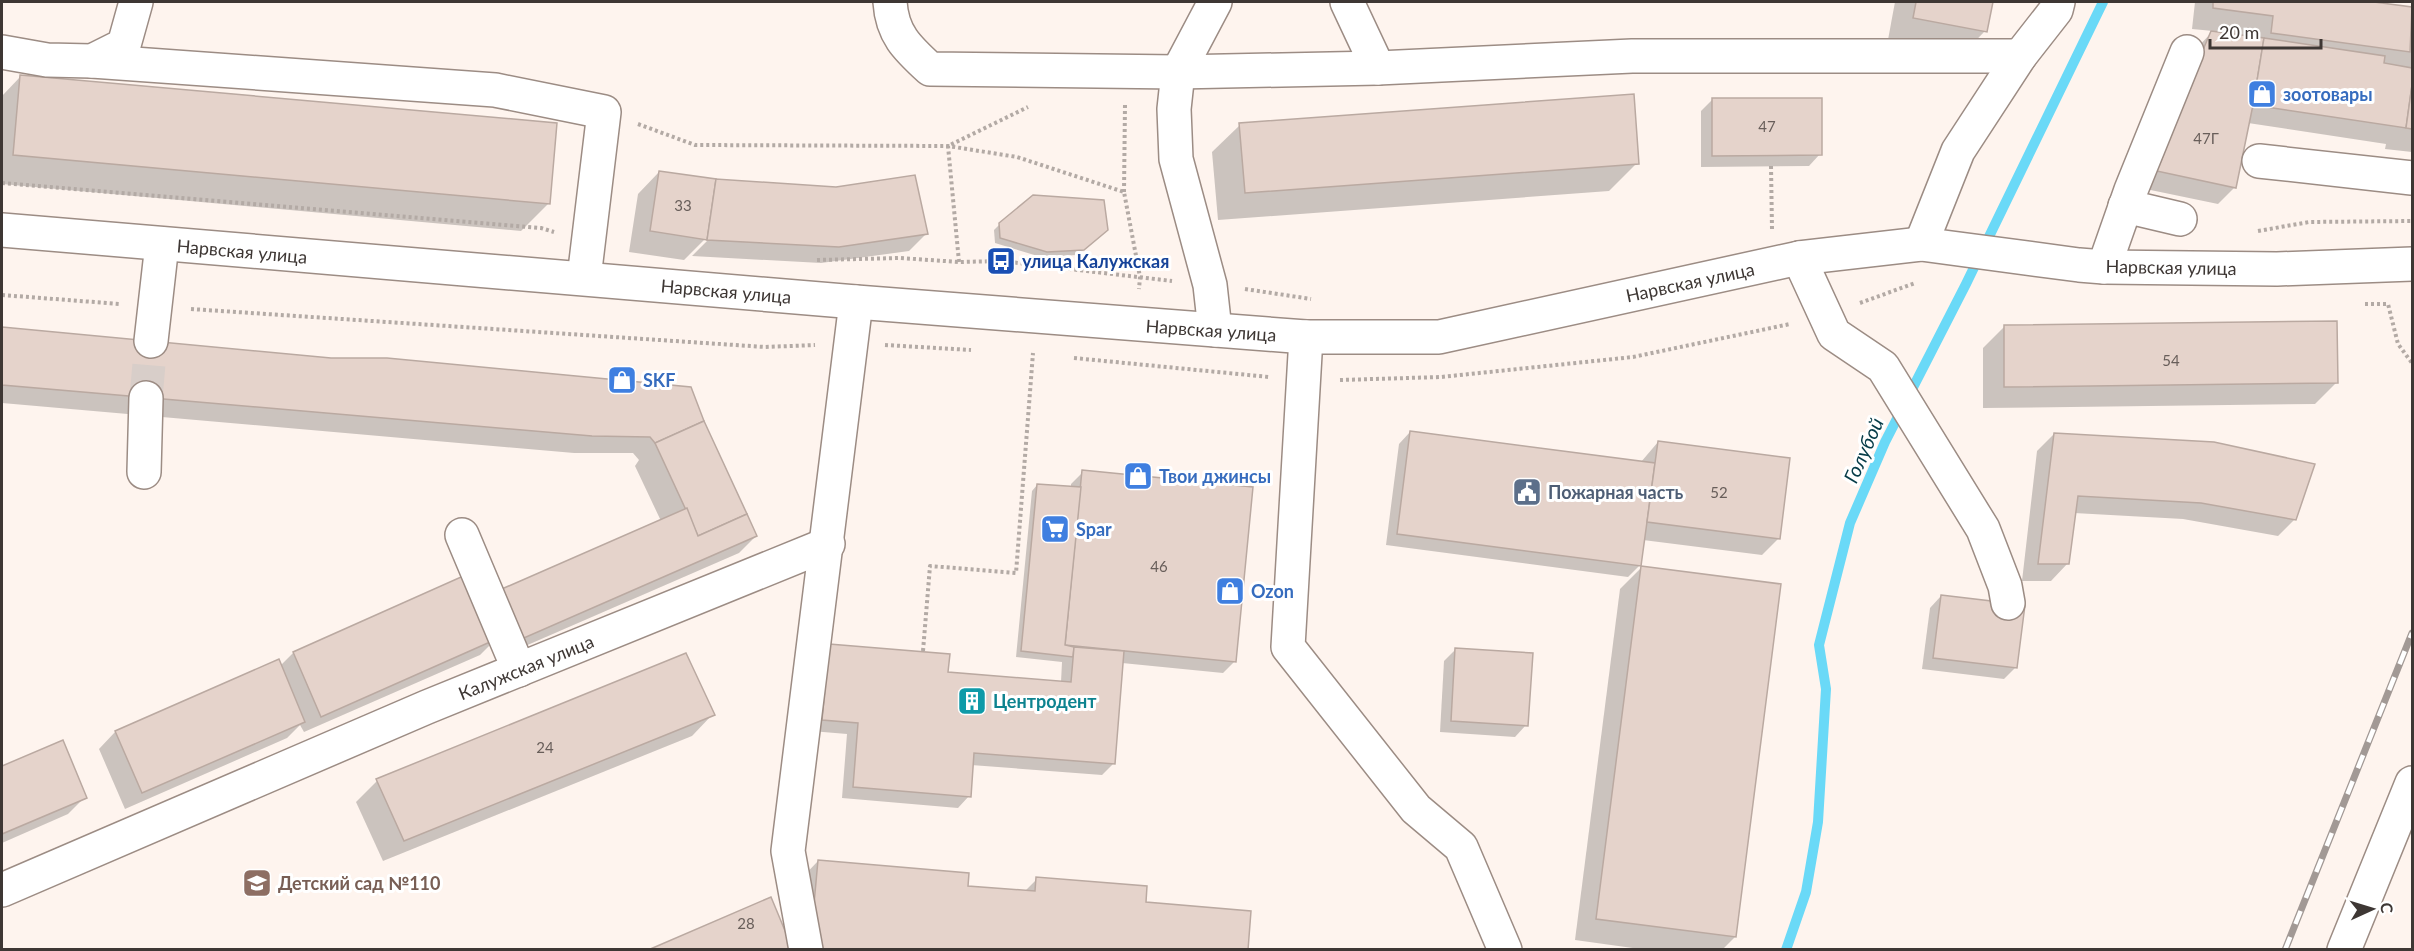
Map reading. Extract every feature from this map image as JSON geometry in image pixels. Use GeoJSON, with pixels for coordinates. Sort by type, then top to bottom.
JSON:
{"type":"FeatureCollection","features":[{"type":"Feature","properties":{"kind":"main road"},"geometry":{"type":"LineString","coordinates":[[92,61],[124,45],[136,2]]}},
{"type":"Feature","properties":{"kind":"main road"},"geometry":{"type":"LineString","coordinates":[[890,2],[891,20],[908,48],[930,69],[1178,72],[1378,68],[1632,56],[2020,56]]}},
{"type":"Feature","properties":{"kind":"main road"},"geometry":{"type":"LineString","coordinates":[[1215,2],[1178,72],[1174,109],[1176,159],[1210,285],[1215,330]]}},
{"type":"Feature","properties":{"kind":"main road"},"geometry":{"type":"LineString","coordinates":[[1347,2],[1378,68]]}},
{"type":"Feature","properties":{"kind":"main road"},"geometry":{"type":"LineString","coordinates":[[1934,246],[1958,150],[2020,56],[2056,10],[2058,2]]}},
{"type":"Feature","properties":{"kind":"main road"},"geometry":{"type":"LineString","coordinates":[[2,52],[47,60],[92,61],[495,90],[604,112],[584,278]]}},
{"type":"Feature","properties":{"kind":"main road"},"geometry":{"type":"LineString","coordinates":[[2104,267],[2125,206],[2187,52]]}},
{"type":"Feature","properties":{"kind":"main road"},"geometry":{"type":"LineString","coordinates":[[2259,161],[2412,178]]}},
{"type":"Feature","properties":{"kind":"main road"},"geometry":{"type":"LineString","coordinates":[[2125,206],[2180,219]]}},
{"type":"Feature","properties":{"kind":"main road","name":"Нарвская улица"},"geometry":{"type":"LineString","coordinates":[[2,230],[856,302],[1306,337],[1439,338],[1799,258],[1934,246],[2104,267],[2277,269],[2412,264]]}},
{"type":"Feature","properties":{"kind":"main road"},"geometry":{"type":"LineString","coordinates":[[151,341],[162,244]]}},
{"type":"Feature","properties":{"kind":"main road"},"geometry":{"type":"LineString","coordinates":[[1799,258],[1834,334],[1883,367],[1983,529],[2005,586],[2008,603]]}},
{"type":"Feature","properties":{"kind":"main road"},"geometry":{"type":"LineString","coordinates":[[806,950],[788,851],[828,544],[856,302]]}},
{"type":"Feature","properties":{"kind":"main road"},"geometry":{"type":"LineString","coordinates":[[1306,337],[1288,647],[1416,808],[1461,847],[1505,950]]}},
{"type":"Feature","properties":{"kind":"main road"},"geometry":{"type":"LineString","coordinates":[[144,472],[146,398]]}},
{"type":"Feature","properties":{"kind":"main road"},"geometry":{"type":"LineString","coordinates":[[462,535],[519,670]]}},
{"type":"Feature","properties":{"kind":"main road","name":"Калужская улица"},"geometry":{"type":"LineString","coordinates":[[2,890],[519,670],[828,544]]}},
{"type":"Feature","properties":{"kind":"main road"},"geometry":{"type":"LineString","coordinates":[[2344,950],[2412,783]]}},
{"type":"Feature","properties":{"kind":"path"},"geometry":{"type":"LineString","coordinates":[[1125,99],[1124,192],[1140,277]]}},
{"type":"Feature","properties":{"kind":"path"},"geometry":{"type":"LineString","coordinates":[[604,112],[695,145],[948,146],[1017,157],[1124,192]]}},
{"type":"Feature","properties":{"kind":"path"},"geometry":{"type":"LineString","coordinates":[[948,146],[959,262]]}},
{"type":"Feature","properties":{"kind":"path"},"geometry":{"type":"LineString","coordinates":[[1771,166],[1772,236]]}},
{"type":"Feature","properties":{"kind":"path"},"geometry":{"type":"LineString","coordinates":[[2,183],[541,228],[588,241]]}},
{"type":"Feature","properties":{"kind":"path"},"geometry":{"type":"LineString","coordinates":[[807,260],[900,258],[959,262],[1001,261],[1322,300]]}},
{"type":"Feature","properties":{"kind":"path"},"geometry":{"type":"LineString","coordinates":[[2388,304],[2398,344],[2412,363]]}},
{"type":"Feature","properties":{"kind":"path"},"geometry":{"type":"LineString","coordinates":[[923,651],[930,566],[1016,573],[1033,353]]}},
{"type":"Feature","properties":{"kind":"building"},"geometry":{"type":"Polygon","coordinates":[[[1916,2],[1993,2],[1987,32],[1913,18],[1916,2]]]}},
{"type":"Feature","properties":{"kind":"building"},"geometry":{"type":"Polygon","coordinates":[[[2213,2],[2374,2],[2412,7],[2410,52],[2271,33],[2273,16],[2213,8],[2213,2]]]}},
{"type":"Feature","properties":{"kind":"building"},"geometry":{"type":"Polygon","coordinates":[[[2211,31],[2264,38],[2236,188],[2152,170],[2211,31]]]}},
{"type":"Feature","properties":{"kind":"building"},"geometry":{"type":"Polygon","coordinates":[[[2264,38],[2385,56],[2384,63],[2412,68],[2406,128],[2253,105],[2264,38]]]}},
{"type":"Feature","properties":{"kind":"building"},"geometry":{"type":"Polygon","coordinates":[[[20,75],[557,123],[550,204],[13,155],[20,75]]]}},
{"type":"Feature","properties":{"kind":"building"},"geometry":{"type":"Polygon","coordinates":[[[2412,85],[2412,129],[2406,128],[2412,85]]]}},
{"type":"Feature","properties":{"kind":"building"},"geometry":{"type":"Polygon","coordinates":[[[1634,94],[1639,164],[1245,193],[1239,123],[1634,94]]]}},
{"type":"Feature","properties":{"kind":"building"},"geometry":{"type":"Polygon","coordinates":[[[1712,98],[1822,98],[1822,155],[1712,156],[1712,98]]]}},
{"type":"Feature","properties":{"kind":"building"},"geometry":{"type":"Polygon","coordinates":[[[659,171],[716,179],[707,240],[650,231],[659,171]]]}},
{"type":"Feature","properties":{"kind":"building"},"geometry":{"type":"Polygon","coordinates":[[[915,175],[928,234],[839,247],[707,240],[716,179],[836,187],[915,175]]]}},
{"type":"Feature","properties":{"kind":"building"},"geometry":{"type":"Polygon","coordinates":[[[1033,195],[1104,200],[1108,230],[1084,250],[1047,252],[1000,238],[999,223],[1033,195]]]}},
{"type":"Feature","properties":{"kind":"building"},"geometry":{"type":"Polygon","coordinates":[[[2337,321],[2338,383],[2004,387],[2004,325],[2337,321]]]}},
{"type":"Feature","properties":{"kind":"building"},"geometry":{"type":"Polygon","coordinates":[[[2,327],[331,358],[387,358],[691,387],[704,421],[655,443],[650,437],[592,436],[2,385],[2,327]]]}},
{"type":"Feature","properties":{"kind":"building"},"geometry":{"type":"Polygon","coordinates":[[[704,421],[747,514],[698,536],[655,443],[704,421]]]}},
{"type":"Feature","properties":{"kind":"building","name":"Пожарная часть"},"geometry":{"type":"Polygon","coordinates":[[[1410,431],[1655,463],[1641,566],[1397,534],[1410,431]]]}},
{"type":"Feature","properties":{"kind":"building"},"geometry":{"type":"Polygon","coordinates":[[[2054,433],[2214,442],[2315,464],[2296,520],[2201,503],[2078,496],[2069,564],[2038,564],[2054,433]]]}},
{"type":"Feature","properties":{"kind":"building"},"geometry":{"type":"Polygon","coordinates":[[[1658,441],[1790,458],[1780,539],[1647,522],[1658,441]]]}},
{"type":"Feature","properties":{"kind":"building"},"geometry":{"type":"Polygon","coordinates":[[[1082,470],[1253,487],[1236,662],[1065,645],[1082,470]]]}},
{"type":"Feature","properties":{"kind":"building","name":"Spar"},"geometry":{"type":"Polygon","coordinates":[[[1037,484],[1081,487],[1065,645],[1074,647],[1073,657],[1021,651],[1037,484]]]}},
{"type":"Feature","properties":{"kind":"building"},"geometry":{"type":"Polygon","coordinates":[[[687,508],[698,536],[747,514],[757,536],[517,641],[495,592],[687,508]]]}},
{"type":"Feature","properties":{"kind":"building"},"geometry":{"type":"Polygon","coordinates":[[[1641,566],[1781,584],[1736,937],[1596,919],[1641,566]]]}},
{"type":"Feature","properties":{"kind":"building"},"geometry":{"type":"Polygon","coordinates":[[[470,573],[499,638],[321,717],[293,652],[470,573]]]}},
{"type":"Feature","properties":{"kind":"building"},"geometry":{"type":"Polygon","coordinates":[[[1941,595],[2025,605],[2017,668],[1933,658],[1941,595]]]}},
{"type":"Feature","properties":{"kind":"building","name":"Центродент"},"geometry":{"type":"Polygon","coordinates":[[[829,644],[950,654],[948,672],[1071,682],[1074,647],[1124,651],[1115,764],[974,753],[971,797],[853,787],[858,723],[822,720],[829,644]]]}},
{"type":"Feature","properties":{"kind":"building"},"geometry":{"type":"Polygon","coordinates":[[[1455,648],[1533,653],[1528,726],[1451,721],[1455,648]]]}},
{"type":"Feature","properties":{"kind":"building"},"geometry":{"type":"Polygon","coordinates":[[[686,653],[715,715],[404,841],[376,779],[686,653]]]}},
{"type":"Feature","properties":{"kind":"building"},"geometry":{"type":"Polygon","coordinates":[[[279,659],[305,722],[142,793],[115,731],[279,659]]]}},
{"type":"Feature","properties":{"kind":"building"},"geometry":{"type":"Polygon","coordinates":[[[63,740],[87,798],[2,834],[2,766],[63,740]]]}},
{"type":"Feature","properties":{"kind":"building"},"geometry":{"type":"Polygon","coordinates":[[[818,860],[969,873],[968,886],[1035,891],[1036,877],[1147,886],[1146,902],[1251,911],[1248,950],[832,950],[810,948],[818,860]]]}},
{"type":"Feature","properties":{"kind":"building"},"geometry":{"type":"Polygon","coordinates":[[[771,897],[793,950],[648,950],[771,897]]]}},
{"type":"Feature","properties":{"kind":"waterway","name":"Голубой"},"geometry":{"type":"LineString","coordinates":[[1786,950],[1806,892],[1818,822],[1826,689],[1819,645],[1850,523],[1885,442],[1966,284],[2103,2]]}},
{"type":"Feature","properties":{"kind":"tunnel"},"geometry":{"type":"LineString","coordinates":[[146,398],[151,341]]}},
{"type":"Feature","properties":{"kind":"railway"},"geometry":{"type":"LineString","coordinates":[[2285,950],[2412,633]]}},
{"type":"Feature","properties":{"kind":"place","name":"зоотовары"},"geometry":{"type":"Point","coordinates":[2262,94]}},
{"type":"Feature","properties":{"kind":"place","name":"улица Калужская"},"geometry":{"type":"Point","coordinates":[1001,261]}},
{"type":"Feature","properties":{"kind":"place","name":"SKF"},"geometry":{"type":"Point","coordinates":[622,380]}},
{"type":"Feature","properties":{"kind":"place","name":"Твои джинсы"},"geometry":{"type":"Point","coordinates":[1138,476]}},
{"type":"Feature","properties":{"kind":"place","name":"Пожарная часть"},"geometry":{"type":"Point","coordinates":[1527,492]}},
{"type":"Feature","properties":{"kind":"place","name":"Spar"},"geometry":{"type":"Point","coordinates":[1055,529]}},
{"type":"Feature","properties":{"kind":"place","name":"Ozon"},"geometry":{"type":"Point","coordinates":[1230,591]}},
{"type":"Feature","properties":{"kind":"place","name":"Центродент"},"geometry":{"type":"Point","coordinates":[972,701]}},
{"type":"Feature","properties":{"kind":"place","name":"Детский сад №110"},"geometry":{"type":"Point","coordinates":[257,883]}}]}
